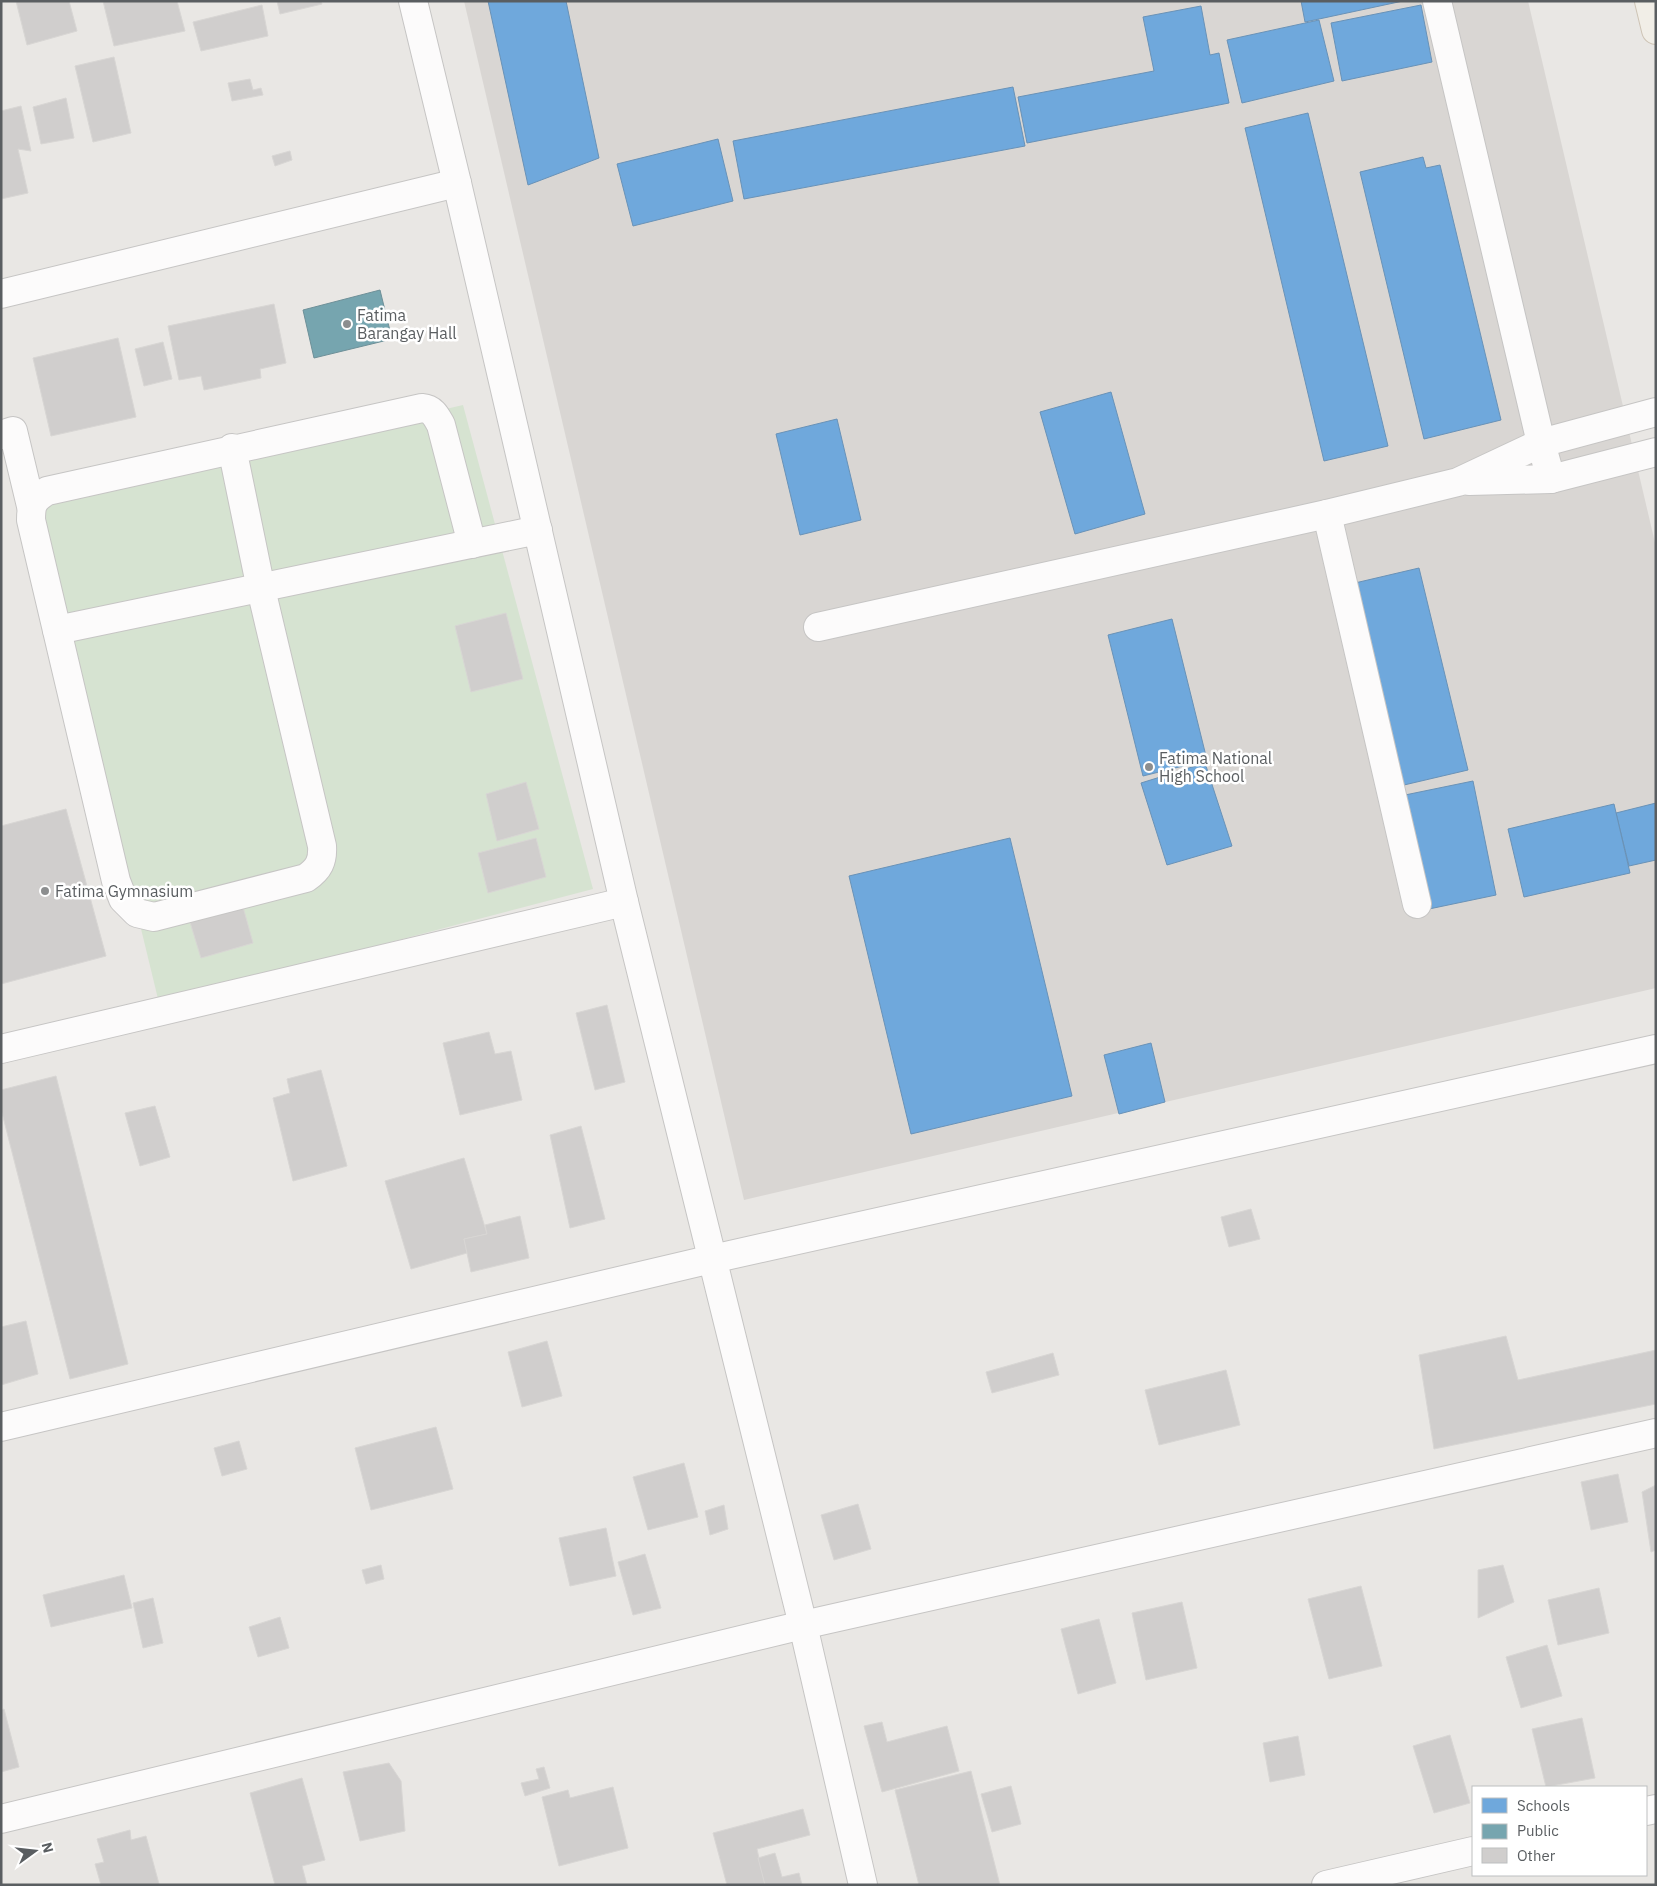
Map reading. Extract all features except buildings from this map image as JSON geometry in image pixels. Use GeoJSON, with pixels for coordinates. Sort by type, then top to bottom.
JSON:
{"type":"FeatureCollection","features":[{"type":"Feature","properties":{"kind":"main road"},"geometry":{"type":"LineString","coordinates":[[1649,1],[1656,30]]}},
{"type":"Feature","properties":{"kind":"street"},"geometry":{"type":"LineString","coordinates":[[413,1],[624,902],[804,1625],[863,1885]]}},
{"type":"Feature","properties":{"kind":"street"},"geometry":{"type":"LineString","coordinates":[[1437,1],[1551,479]]}},
{"type":"Feature","properties":{"kind":"street"},"geometry":{"type":"LineString","coordinates":[[1,294],[457,183]]}},
{"type":"Feature","properties":{"kind":"street"},"geometry":{"type":"LineString","coordinates":[[31,506],[37,497],[47,491],[232,448],[422,408],[430,409],[441,425],[472,544]]}},
{"type":"Feature","properties":{"kind":"street"},"geometry":{"type":"LineString","coordinates":[[818,627],[1327,514],[1458,482],[1541,443],[1656,412]]}},
{"type":"Feature","properties":{"kind":"street"},"geometry":{"type":"LineString","coordinates":[[1,434],[13,431],[31,506],[31,520],[116,881],[123,899],[137,913],[154,917],[306,878],[318,870],[323,857],[322,846],[261,589],[232,448]]}},
{"type":"Feature","properties":{"kind":"street"},"geometry":{"type":"LineString","coordinates":[[1458,482],[1551,479],[1656,452]]}},
{"type":"Feature","properties":{"kind":"street"},"geometry":{"type":"LineString","coordinates":[[1327,514],[1417,904]]}},
{"type":"Feature","properties":{"kind":"street"},"geometry":{"type":"LineString","coordinates":[[57,630],[538,530]]}},
{"type":"Feature","properties":{"kind":"street"},"geometry":{"type":"LineString","coordinates":[[1,1049],[624,902]]}},
{"type":"Feature","properties":{"kind":"street"},"geometry":{"type":"LineString","coordinates":[[1,1427],[712,1259],[1656,1049]]}},
{"type":"Feature","properties":{"kind":"street"},"geometry":{"type":"LineString","coordinates":[[1,1820],[804,1625],[1656,1433]]}},
{"type":"Feature","properties":{"kind":"street"},"geometry":{"type":"LineString","coordinates":[[1326,1885],[1472,1851]]}},
{"type":"Feature","properties":{"kind":"shaded area","name":"Fatima National High School"},"geometry":{"type":"Polygon","coordinates":[[[464,1],[1528,1],[1656,547],[1656,988],[744,1200],[464,1]]]}},
{"type":"Feature","properties":{"kind":"green space"},"geometry":{"type":"Polygon","coordinates":[[[463,405],[593,889],[159,1003],[38,504],[463,405]]]}},
{"type":"Feature","properties":{"kind":"place","name":"Fatima Barangay Hall"},"geometry":{"type":"Point","coordinates":[347,324]}},
{"type":"Feature","properties":{"kind":"place","name":"Fatima National High School"},"geometry":{"type":"Point","coordinates":[1149,767]}},
{"type":"Feature","properties":{"kind":"place","name":"Fatima Gymnasium"},"geometry":{"type":"Point","coordinates":[45,891]}}]}
